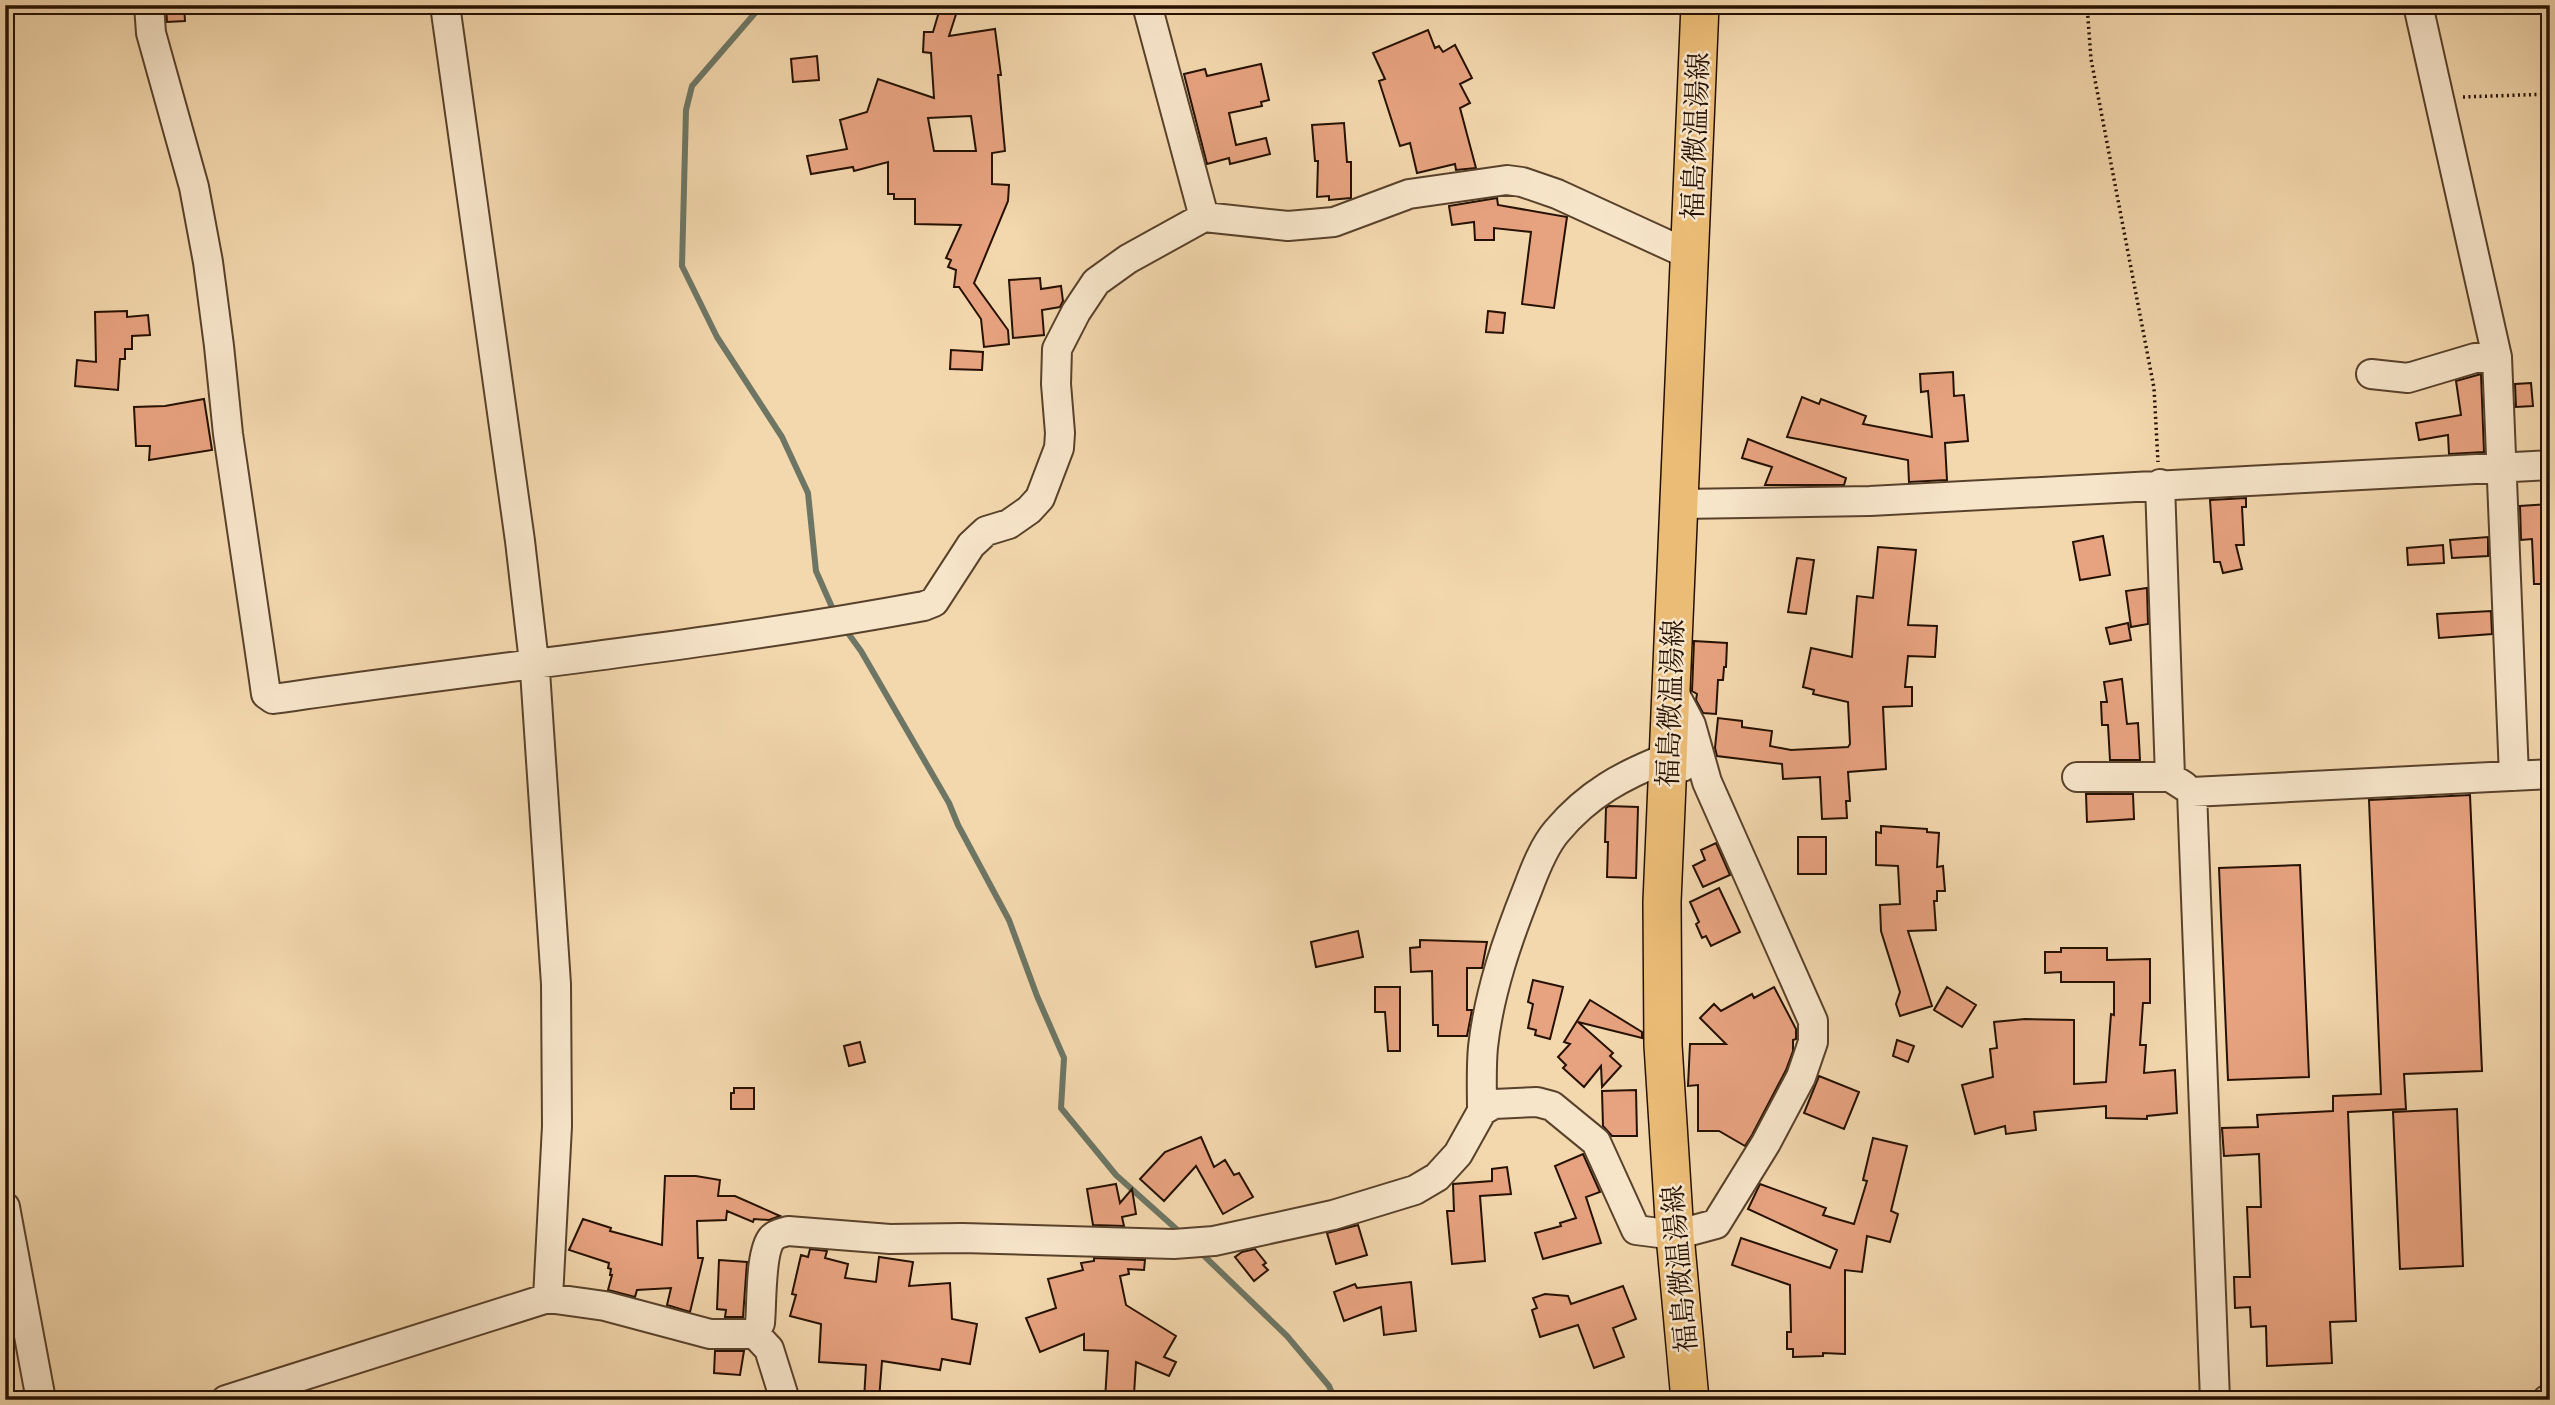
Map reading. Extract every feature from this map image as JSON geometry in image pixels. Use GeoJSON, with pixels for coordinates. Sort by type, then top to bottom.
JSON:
{"type":"FeatureCollection","features":[{"type":"Feature","properties":{"kind":"main road","name":"福島微温湯線"},"geometry":{"type":"LineString","coordinates":[[1690,1400],[1675,1236],[1663,1045],[1662,902],[1700,5]]}},
{"type":"Feature","properties":{"kind":"street"},"geometry":{"type":"LineString","coordinates":[[149,5],[151,33],[194,187],[208,262],[228,434],[266,694],[273,699],[740,638],[924,606],[934,602],[971,545],[986,531],[1009,524],[1029,510],[1040,498],[1059,448],[1057,349],[1076,312],[1096,282],[1128,259],[1204,217],[1288,226],[1334,222],[1409,194],[1507,180],[1522,182],[1557,194],[1690,255]]}},
{"type":"Feature","properties":{"kind":"street"},"geometry":{"type":"LineString","coordinates":[[445,5],[520,541],[534,665],[556,984],[556,1147],[548,1298]]}},
{"type":"Feature","properties":{"kind":"street"},"geometry":{"type":"LineString","coordinates":[[1147,5],[1204,217]]}},
{"type":"Feature","properties":{"kind":"street"},"geometry":{"type":"LineString","coordinates":[[2418,5],[2497,357],[2514,776]]}},
{"type":"Feature","properties":{"kind":"street"},"geometry":{"type":"LineString","coordinates":[[2371,374],[2409,377],[2467,359],[2497,357]]}},
{"type":"Feature","properties":{"kind":"street"},"geometry":{"type":"LineString","coordinates":[[1679,503],[1870,501],[2550,465]]}},
{"type":"Feature","properties":{"kind":"street"},"geometry":{"type":"LineString","coordinates":[[2160,484],[2181,785],[2215,1400]]}},
{"type":"Feature","properties":{"kind":"street"},"geometry":{"type":"LineString","coordinates":[[1482,1111],[1494,1104],[1537,1102],[1552,1106],[1597,1142],[1636,1230],[1675,1236],[1716,1224],[1766,1143],[1801,1077],[1813,1042],[1813,1021],[1707,782],[1691,724],[1670,684]]}},
{"type":"Feature","properties":{"kind":"street"},"geometry":{"type":"LineString","coordinates":[[755,1334],[760,1323],[766,1253],[770,1240],[777,1234],[788,1231],[890,1239],[962,1238],[1148,1244],[1214,1241],[1334,1215],[1415,1190],[1437,1177],[1458,1154],[1482,1111],[1483,1047],[1494,989],[1536,867],[1555,833],[1580,807],[1603,789],[1632,771],[1667,758],[1707,782]]}},
{"type":"Feature","properties":{"kind":"street"},"geometry":{"type":"LineString","coordinates":[[2077,776],[2181,785],[2550,774]]}},
{"type":"Feature","properties":{"kind":"street"},"geometry":{"type":"LineString","coordinates":[[5,1207],[41,1400]]}},
{"type":"Feature","properties":{"kind":"street"},"geometry":{"type":"LineString","coordinates":[[226,1400],[301,1389],[548,1298],[605,1306],[710,1334],[755,1334],[769,1349],[785,1400]]}},
{"type":"Feature","properties":{"kind":"path"},"geometry":{"type":"LineString","coordinates":[[2087,5],[2091,60],[2154,388],[2160,484]]}},
{"type":"Feature","properties":{"kind":"path"},"geometry":{"type":"LineString","coordinates":[[2440,98],[2550,94]]}},
{"type":"Feature","properties":{"kind":"building"},"geometry":{"type":"Polygon","coordinates":[[[166,5],[184,5],[185,21],[167,22],[166,5]]]}},
{"type":"Feature","properties":{"kind":"building"},"geometry":{"type":"Polygon","coordinates":[[[941,5],[959,5],[949,36],[995,29],[1001,75],[998,75],[1005,151],[992,153],[992,184],[1009,185],[1008,201],[974,283],[1008,330],[1009,344],[984,347],[981,319],[959,287],[954,287],[956,270],[948,267],[951,260],[946,258],[961,225],[915,224],[915,199],[894,199],[894,194],[888,194],[888,162],[854,171],[853,167],[811,174],[807,156],[847,149],[840,120],[867,112],[878,79],[934,98],[931,53],[923,52],[924,32],[933,32],[941,5]],[[971,116],[928,118],[934,151],[976,151],[971,116]]]}},
{"type":"Feature","properties":{"kind":"building"},"geometry":{"type":"Polygon","coordinates":[[[1428,30],[1435,48],[1439,46],[1443,52],[1455,45],[1472,78],[1460,84],[1470,103],[1460,108],[1476,168],[1456,170],[1455,164],[1417,173],[1410,143],[1400,146],[1379,81],[1385,79],[1373,53],[1428,30]]]}},
{"type":"Feature","properties":{"kind":"building"},"geometry":{"type":"Polygon","coordinates":[[[817,56],[819,80],[793,82],[791,59],[817,56]]]}},
{"type":"Feature","properties":{"kind":"building"},"geometry":{"type":"Polygon","coordinates":[[[1261,64],[1269,100],[1261,102],[1262,106],[1229,113],[1236,145],[1266,138],[1270,154],[1230,164],[1229,158],[1207,164],[1184,74],[1205,69],[1207,76],[1261,64]]]}},
{"type":"Feature","properties":{"kind":"building"},"geometry":{"type":"Polygon","coordinates":[[[1344,123],[1347,162],[1351,162],[1351,198],[1329,200],[1329,196],[1317,197],[1318,161],[1315,161],[1312,125],[1344,123]]]}},
{"type":"Feature","properties":{"kind":"building"},"geometry":{"type":"Polygon","coordinates":[[[1497,198],[1498,205],[1567,217],[1554,308],[1522,304],[1531,232],[1494,228],[1494,240],[1475,240],[1474,222],[1452,225],[1449,206],[1497,198]]]}},
{"type":"Feature","properties":{"kind":"building"},"geometry":{"type":"Polygon","coordinates":[[[1040,278],[1041,289],[1061,286],[1063,301],[1060,307],[1042,310],[1044,335],[1013,338],[1009,280],[1040,278]]]}},
{"type":"Feature","properties":{"kind":"building"},"geometry":{"type":"Polygon","coordinates":[[[127,311],[127,317],[148,315],[150,335],[132,336],[132,349],[125,349],[125,359],[120,359],[118,390],[75,386],[77,360],[96,362],[95,312],[127,311]]]}},
{"type":"Feature","properties":{"kind":"building"},"geometry":{"type":"Polygon","coordinates":[[[1488,311],[1505,313],[1503,333],[1486,332],[1488,311]]]}},
{"type":"Feature","properties":{"kind":"building"},"geometry":{"type":"Polygon","coordinates":[[[951,350],[983,352],[982,370],[950,369],[951,350]]]}},
{"type":"Feature","properties":{"kind":"building"},"geometry":{"type":"Polygon","coordinates":[[[1953,372],[1954,396],[1964,395],[1968,441],[1945,443],[1947,480],[1909,482],[1908,460],[1787,437],[1802,397],[1819,404],[1821,399],[1866,416],[1863,424],[1932,437],[1928,391],[1921,392],[1920,374],[1953,372]]]}},
{"type":"Feature","properties":{"kind":"building"},"geometry":{"type":"Polygon","coordinates":[[[2481,374],[2484,452],[2449,454],[2448,435],[2419,440],[2416,423],[2461,415],[2456,381],[2481,374]]]}},
{"type":"Feature","properties":{"kind":"building"},"geometry":{"type":"Polygon","coordinates":[[[2531,383],[2533,406],[2516,407],[2515,384],[2531,383]]]}},
{"type":"Feature","properties":{"kind":"building"},"geometry":{"type":"Polygon","coordinates":[[[204,399],[212,450],[149,460],[150,446],[136,446],[134,407],[165,406],[204,399]]]}},
{"type":"Feature","properties":{"kind":"building"},"geometry":{"type":"Polygon","coordinates":[[[1748,439],[1846,478],[1844,485],[1765,485],[1772,467],[1742,458],[1748,439]]]}},
{"type":"Feature","properties":{"kind":"building"},"geometry":{"type":"Polygon","coordinates":[[[2246,498],[2246,507],[2242,507],[2244,545],[2236,545],[2242,569],[2223,573],[2220,562],[2214,562],[2210,500],[2246,498]]]}},
{"type":"Feature","properties":{"kind":"building"},"geometry":{"type":"Polygon","coordinates":[[[2550,504],[2550,584],[2534,584],[2532,539],[2521,540],[2520,506],[2550,504]]]}},
{"type":"Feature","properties":{"kind":"building"},"geometry":{"type":"Polygon","coordinates":[[[2103,536],[2110,575],[2080,580],[2073,542],[2103,536]]]}},
{"type":"Feature","properties":{"kind":"building"},"geometry":{"type":"Polygon","coordinates":[[[2488,537],[2488,556],[2452,558],[2450,540],[2488,537]]]}},
{"type":"Feature","properties":{"kind":"building"},"geometry":{"type":"Polygon","coordinates":[[[2443,545],[2444,563],[2408,565],[2407,548],[2443,545]]]}},
{"type":"Feature","properties":{"kind":"building"},"geometry":{"type":"Polygon","coordinates":[[[1878,547],[1916,550],[1908,625],[1937,626],[1935,657],[1908,656],[1905,687],[1912,687],[1912,706],[1883,707],[1886,769],[1848,772],[1850,801],[1846,801],[1847,818],[1822,819],[1820,777],[1783,779],[1782,764],[1717,756],[1715,748],[1718,718],[1742,721],[1742,727],[1772,731],[1770,746],[1791,750],[1848,747],[1848,702],[1813,694],[1814,690],[1803,687],[1811,648],[1852,657],[1857,596],[1873,598],[1878,547]]]}},
{"type":"Feature","properties":{"kind":"building"},"geometry":{"type":"Polygon","coordinates":[[[1797,558],[1814,560],[1806,614],[1788,612],[1797,558]]]}},
{"type":"Feature","properties":{"kind":"building"},"geometry":{"type":"Polygon","coordinates":[[[2147,588],[2148,624],[2131,627],[2126,591],[2147,588]]]}},
{"type":"Feature","properties":{"kind":"building"},"geometry":{"type":"Polygon","coordinates":[[[2491,611],[2492,634],[2439,638],[2437,614],[2491,611]]]}},
{"type":"Feature","properties":{"kind":"building"},"geometry":{"type":"Polygon","coordinates":[[[2128,623],[2131,640],[2110,644],[2106,628],[2128,623]]]}},
{"type":"Feature","properties":{"kind":"building"},"geometry":{"type":"Polygon","coordinates":[[[1694,641],[1727,643],[1723,680],[1718,680],[1716,714],[1703,713],[1696,700],[1697,694],[1692,691],[1694,641]]]}},
{"type":"Feature","properties":{"kind":"building"},"geometry":{"type":"Polygon","coordinates":[[[2122,679],[2127,724],[2138,723],[2140,760],[2110,760],[2108,725],[2102,725],[2101,702],[2107,702],[2104,682],[2122,679]]]}},
{"type":"Feature","properties":{"kind":"building"},"geometry":{"type":"Polygon","coordinates":[[[2086,794],[2133,794],[2134,819],[2087,822],[2086,794]]]}},
{"type":"Feature","properties":{"kind":"building"},"geometry":{"type":"Polygon","coordinates":[[[2470,795],[2482,1071],[2404,1074],[2406,1109],[2348,1112],[2356,1321],[2330,1322],[2332,1363],[2267,1366],[2266,1326],[2251,1327],[2250,1307],[2235,1308],[2234,1277],[2250,1277],[2247,1207],[2261,1207],[2259,1154],[2224,1156],[2222,1128],[2258,1127],[2257,1115],[2333,1111],[2333,1096],[2381,1094],[2369,800],[2470,795]]]}},
{"type":"Feature","properties":{"kind":"building"},"geometry":{"type":"Polygon","coordinates":[[[1638,807],[1636,878],[1607,877],[1608,842],[1605,842],[1606,808],[1638,807]]]}},
{"type":"Feature","properties":{"kind":"building"},"geometry":{"type":"Polygon","coordinates":[[[1881,826],[1927,829],[1927,832],[1939,833],[1937,867],[1943,866],[1945,891],[1937,891],[1937,901],[1934,901],[1936,930],[1908,931],[1932,1006],[1900,1016],[1896,1004],[1900,992],[1881,931],[1880,905],[1900,904],[1898,866],[1876,865],[1876,832],[1881,833],[1881,826]]]}},
{"type":"Feature","properties":{"kind":"building"},"geometry":{"type":"Polygon","coordinates":[[[1798,837],[1826,837],[1826,874],[1798,874],[1798,837]]]}},
{"type":"Feature","properties":{"kind":"building"},"geometry":{"type":"Polygon","coordinates":[[[1716,843],[1730,875],[1703,887],[1693,866],[1705,860],[1701,850],[1716,843]]]}},
{"type":"Feature","properties":{"kind":"building"},"geometry":{"type":"Polygon","coordinates":[[[2300,865],[2309,1077],[2228,1080],[2219,868],[2300,865]]]}},
{"type":"Feature","properties":{"kind":"building"},"geometry":{"type":"Polygon","coordinates":[[[1719,888],[1740,932],[1711,946],[1706,936],[1702,938],[1696,924],[1699,922],[1690,902],[1719,888]]]}},
{"type":"Feature","properties":{"kind":"building"},"geometry":{"type":"Polygon","coordinates":[[[1358,931],[1363,957],[1316,967],[1311,942],[1358,931]]]}},
{"type":"Feature","properties":{"kind":"building"},"geometry":{"type":"Polygon","coordinates":[[[1420,940],[1487,942],[1482,968],[1467,968],[1467,1010],[1472,1010],[1467,1036],[1438,1036],[1438,1025],[1433,1025],[1432,971],[1411,972],[1410,948],[1420,947],[1420,940]]]}},
{"type":"Feature","properties":{"kind":"building"},"geometry":{"type":"Polygon","coordinates":[[[2061,948],[2107,948],[2107,960],[2150,959],[2150,1003],[2143,1003],[2140,1045],[2146,1045],[2144,1073],[2175,1070],[2177,1113],[2147,1116],[2147,1119],[2106,1118],[2106,1106],[2034,1112],[2036,1130],[2006,1134],[2005,1126],[1975,1134],[1962,1085],[1993,1077],[1990,1049],[1997,1048],[1994,1022],[2025,1019],[2074,1020],[2074,1084],[2106,1082],[2111,1014],[2114,1015],[2114,982],[2061,982],[2061,972],[2045,973],[2045,952],[2061,952],[2061,948]]]}},
{"type":"Feature","properties":{"kind":"building"},"geometry":{"type":"Polygon","coordinates":[[[1533,980],[1563,987],[1550,1039],[1535,1035],[1536,1030],[1528,1028],[1533,1004],[1528,1002],[1533,980]]]}},
{"type":"Feature","properties":{"kind":"building"},"geometry":{"type":"Polygon","coordinates":[[[1375,987],[1400,987],[1400,1051],[1388,1051],[1385,1012],[1375,1012],[1375,987]]]}},
{"type":"Feature","properties":{"kind":"building"},"geometry":{"type":"Polygon","coordinates":[[[1774,987],[1796,1029],[1796,1039],[1793,1040],[1793,1051],[1786,1070],[1752,1135],[1745,1146],[1719,1131],[1698,1131],[1698,1085],[1688,1086],[1690,1044],[1726,1044],[1700,1018],[1714,1004],[1721,1011],[1752,994],[1754,998],[1774,987]]]}},
{"type":"Feature","properties":{"kind":"building"},"geometry":{"type":"Polygon","coordinates":[[[1947,987],[1976,1005],[1962,1027],[1934,1010],[1947,987]]]}},
{"type":"Feature","properties":{"kind":"building"},"geometry":{"type":"Polygon","coordinates":[[[1590,1000],[1642,1032],[1642,1038],[1578,1022],[1613,1053],[1610,1056],[1621,1066],[1602,1087],[1601,1066],[1584,1087],[1563,1068],[1566,1065],[1558,1057],[1570,1044],[1564,1042],[1590,1000]]]}},
{"type":"Feature","properties":{"kind":"building"},"geometry":{"type":"Polygon","coordinates":[[[1897,1040],[1914,1046],[1908,1062],[1893,1056],[1897,1040]]]}},
{"type":"Feature","properties":{"kind":"building"},"geometry":{"type":"Polygon","coordinates":[[[860,1042],[865,1062],[849,1066],[844,1046],[860,1042]]]}},
{"type":"Feature","properties":{"kind":"building"},"geometry":{"type":"Polygon","coordinates":[[[1819,1076],[1859,1092],[1844,1129],[1804,1113],[1819,1076]]]}},
{"type":"Feature","properties":{"kind":"building"},"geometry":{"type":"Polygon","coordinates":[[[734,1088],[754,1088],[754,1109],[731,1109],[731,1093],[734,1093],[734,1088]]]}},
{"type":"Feature","properties":{"kind":"building"},"geometry":{"type":"Polygon","coordinates":[[[1636,1090],[1637,1136],[1612,1136],[1603,1126],[1602,1091],[1636,1090]]]}},
{"type":"Feature","properties":{"kind":"building"},"geometry":{"type":"Polygon","coordinates":[[[2457,1109],[2463,1266],[2400,1269],[2393,1112],[2457,1109]]]}},
{"type":"Feature","properties":{"kind":"building"},"geometry":{"type":"Polygon","coordinates":[[[1201,1137],[1214,1167],[1225,1160],[1234,1175],[1239,1173],[1253,1197],[1223,1214],[1196,1166],[1164,1201],[1140,1179],[1165,1152],[1201,1137]]]}},
{"type":"Feature","properties":{"kind":"building"},"geometry":{"type":"Polygon","coordinates":[[[1873,1138],[1907,1146],[1891,1211],[1898,1214],[1890,1242],[1867,1236],[1862,1272],[1845,1270],[1845,1354],[1823,1353],[1823,1356],[1793,1357],[1793,1349],[1787,1349],[1787,1332],[1791,1332],[1790,1285],[1732,1265],[1741,1238],[1830,1268],[1837,1250],[1748,1209],[1760,1184],[1826,1208],[1823,1215],[1854,1224],[1867,1181],[1863,1180],[1873,1138]]]}},
{"type":"Feature","properties":{"kind":"building"},"geometry":{"type":"Polygon","coordinates":[[[1583,1154],[1600,1192],[1586,1197],[1601,1243],[1543,1259],[1535,1233],[1561,1226],[1560,1223],[1576,1218],[1555,1166],[1583,1154]]]}},
{"type":"Feature","properties":{"kind":"building"},"geometry":{"type":"Polygon","coordinates":[[[1507,1167],[1511,1194],[1480,1196],[1485,1261],[1452,1264],[1447,1211],[1454,1211],[1453,1184],[1492,1181],[1492,1169],[1507,1167]]]}},
{"type":"Feature","properties":{"kind":"building"},"geometry":{"type":"Polygon","coordinates":[[[665,1176],[696,1176],[720,1180],[718,1196],[735,1196],[780,1216],[769,1220],[754,1219],[753,1222],[727,1211],[726,1220],[697,1221],[698,1258],[703,1258],[690,1312],[667,1305],[671,1288],[637,1290],[635,1297],[608,1290],[612,1275],[611,1269],[608,1268],[609,1263],[569,1250],[583,1219],[611,1228],[610,1231],[662,1245],[665,1176]]]}},
{"type":"Feature","properties":{"kind":"building"},"geometry":{"type":"Polygon","coordinates":[[[1116,1184],[1120,1203],[1132,1189],[1136,1214],[1122,1217],[1124,1226],[1093,1225],[1087,1189],[1116,1184]]]}},
{"type":"Feature","properties":{"kind":"building"},"geometry":{"type":"Polygon","coordinates":[[[1358,1225],[1367,1255],[1336,1264],[1327,1233],[1358,1225]]]}},
{"type":"Feature","properties":{"kind":"building"},"geometry":{"type":"Polygon","coordinates":[[[810,1249],[827,1251],[825,1258],[848,1264],[845,1278],[876,1282],[879,1257],[913,1262],[909,1286],[950,1283],[952,1319],[977,1324],[970,1364],[942,1359],[940,1370],[882,1361],[879,1400],[864,1400],[866,1365],[819,1362],[821,1324],[790,1316],[796,1295],[792,1294],[801,1255],[808,1257],[810,1249]]]}},
{"type":"Feature","properties":{"kind":"building"},"geometry":{"type":"Polygon","coordinates":[[[1255,1249],[1268,1270],[1254,1281],[1235,1257],[1255,1249]]]}},
{"type":"Feature","properties":{"kind":"building"},"geometry":{"type":"Polygon","coordinates":[[[1094,1258],[1145,1260],[1144,1270],[1128,1269],[1129,1274],[1120,1276],[1126,1305],[1176,1336],[1164,1357],[1176,1362],[1169,1376],[1136,1362],[1134,1395],[1129,1395],[1129,1400],[1105,1400],[1108,1351],[1084,1350],[1084,1334],[1040,1352],[1026,1318],[1056,1308],[1048,1279],[1083,1270],[1081,1263],[1094,1261],[1094,1258]]]}},
{"type":"Feature","properties":{"kind":"building"},"geometry":{"type":"Polygon","coordinates":[[[719,1260],[747,1262],[743,1317],[725,1317],[726,1310],[717,1309],[719,1260]]]}},
{"type":"Feature","properties":{"kind":"building"},"geometry":{"type":"Polygon","coordinates":[[[1411,1282],[1416,1331],[1384,1335],[1381,1307],[1344,1321],[1334,1292],[1355,1284],[1357,1288],[1411,1282]]]}},
{"type":"Feature","properties":{"kind":"building"},"geometry":{"type":"Polygon","coordinates":[[[1623,1286],[1636,1319],[1613,1328],[1624,1357],[1594,1368],[1578,1325],[1540,1337],[1532,1310],[1537,1308],[1533,1298],[1545,1294],[1568,1296],[1571,1304],[1623,1286]]]}},
{"type":"Feature","properties":{"kind":"building"},"geometry":{"type":"Polygon","coordinates":[[[715,1351],[744,1351],[740,1375],[714,1373],[715,1351]]]}},
{"type":"Feature","properties":{"kind":"waterway"},"geometry":{"type":"LineString","coordinates":[[762,5],[692,86],[686,110],[682,266],[717,337],[782,437],[808,493],[816,571],[835,614]]}},
{"type":"Feature","properties":{"kind":"waterway"},"geometry":{"type":"LineString","coordinates":[[845,629],[861,651],[949,803],[1009,920],[1037,996],[1064,1058],[1061,1108],[1116,1175],[1183,1235]]}},
{"type":"Feature","properties":{"kind":"waterway"},"geometry":{"type":"LineString","coordinates":[[1198,1250],[1287,1336],[1329,1386],[1335,1400]]}}]}
